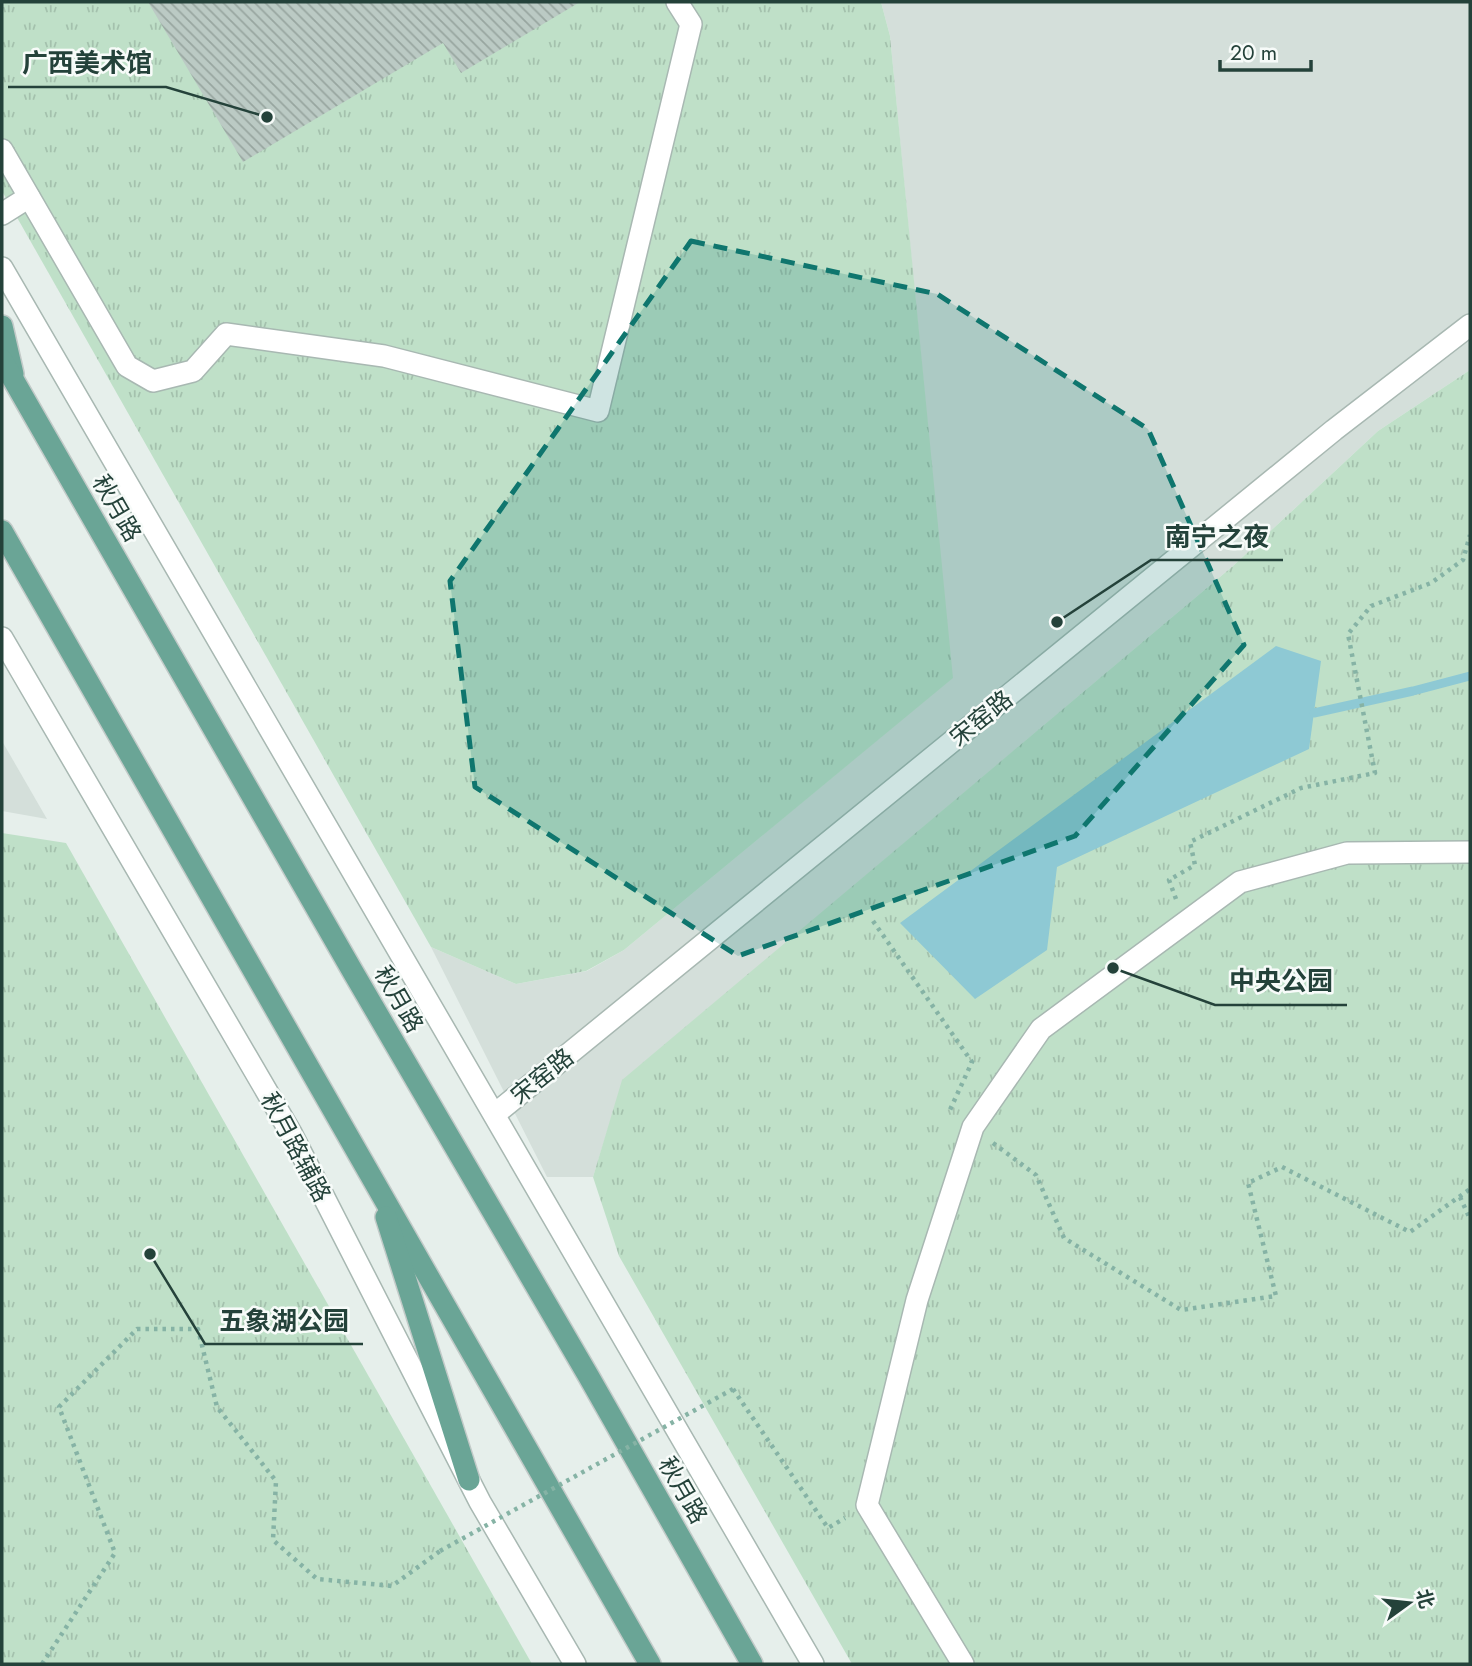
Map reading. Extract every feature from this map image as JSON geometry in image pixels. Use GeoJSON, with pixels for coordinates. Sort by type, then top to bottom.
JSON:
{"type":"FeatureCollection","features":[{"type":"Feature","properties":{"kind":"main road"},"geometry":{"type":"LineString","coordinates":[[2,326],[15,383]]}},
{"type":"Feature","properties":{"kind":"main road","name":"秋月路"},"geometry":{"type":"LineString","coordinates":[[2,360],[752,1664]]}},
{"type":"Feature","properties":{"kind":"main road"},"geometry":{"type":"LineString","coordinates":[[2,531],[650,1664]]}},
{"type":"Feature","properties":{"kind":"main road"},"geometry":{"type":"LineString","coordinates":[[374,1179],[468,1480]]}},
{"type":"Feature","properties":{"kind":"street"},"geometry":{"type":"LineString","coordinates":[[2,150],[127,366],[153,381],[193,371],[226,334],[384,356],[598,411],[691,24],[677,2]]}},
{"type":"Feature","properties":{"kind":"street"},"geometry":{"type":"LineString","coordinates":[[2,214],[29,197]]}},
{"type":"Feature","properties":{"kind":"street"},"geometry":{"type":"LineString","coordinates":[[2,268],[813,1664]]}},
{"type":"Feature","properties":{"kind":"street","name":"宋窑路"},"geometry":{"type":"LineString","coordinates":[[495,1114],[1334,430],[1470,325]]}},
{"type":"Feature","properties":{"kind":"street","name":"秋月路辅路"},"geometry":{"type":"LineString","coordinates":[[2,638],[290,1133],[468,1480],[575,1664]]}},
{"type":"Feature","properties":{"kind":"street"},"geometry":{"type":"LineString","coordinates":[[963,1664],[867,1505],[917,1300],[973,1127],[1041,1029],[1240,882],[1347,853],[1470,852]]}},
{"type":"Feature","properties":{"kind":"path"},"geometry":{"type":"LineString","coordinates":[[1184,922],[1170,880],[1195,865],[1190,842],[1301,788],[1375,774],[1348,634],[1371,606],[1431,583],[1463,560],[1470,535]]}},
{"type":"Feature","properties":{"kind":"path"},"geometry":{"type":"LineString","coordinates":[[1463,560],[1470,561]]}},
{"type":"Feature","properties":{"kind":"path"},"geometry":{"type":"LineString","coordinates":[[873,921],[972,1062],[947,1116],[973,1127],[1036,1175],[1064,1238],[1181,1310],[1276,1296],[1248,1183],[1282,1167],[1410,1232],[1470,1189]]}},
{"type":"Feature","properties":{"kind":"path"},"geometry":{"type":"LineString","coordinates":[[1460,1196],[1470,1219]]}},
{"type":"Feature","properties":{"kind":"path"},"geometry":{"type":"LineString","coordinates":[[42,1664],[115,1553],[59,1407],[136,1329],[198,1329],[217,1408],[276,1480],[273,1540],[317,1579],[392,1586],[440,1551],[733,1389],[828,1528],[867,1505]]}},
{"type":"Feature","properties":{"kind":"highlighted area"},"geometry":{"type":"Polygon","coordinates":[[[691,241],[937,294],[1148,429],[1244,645],[1075,836],[738,956],[475,787],[450,581],[691,241]]]}},
{"type":"Feature","properties":{"kind":"shaded area"},"geometry":{"type":"Polygon","coordinates":[[[881,2],[1470,2],[1470,370],[1378,431],[1233,566],[623,1080],[593,1177],[547,1177],[431,947],[516,984],[587,971],[624,950],[952,678],[890,36],[881,2]]]}},
{"type":"Feature","properties":{"kind":"shaded area"},"geometry":{"type":"Polygon","coordinates":[[[2,741],[47,819],[2,811],[2,741]]]}},
{"type":"Feature","properties":{"kind":"green space"},"geometry":{"type":"Polygon","coordinates":[[[2,2],[881,2],[890,36],[953,678],[624,950],[586,971],[516,984],[431,947],[2,191],[2,2]]]}},
{"type":"Feature","properties":{"kind":"green space"},"geometry":{"type":"Polygon","coordinates":[[[1470,370],[1470,1664],[852,1664],[619,1256],[593,1177],[622,1080],[1233,566],[1378,431],[1470,370]]]}},
{"type":"Feature","properties":{"kind":"green space"},"geometry":{"type":"Polygon","coordinates":[[[2,833],[66,843],[532,1664],[2,1664],[2,833]]]}},
{"type":"Feature","properties":{"kind":"water"},"geometry":{"type":"Polygon","coordinates":[[[1276,646],[1321,661],[1309,749],[1057,867],[1047,950],[975,999],[900,923],[1276,646]]]}},
{"type":"Feature","properties":{"kind":"building"},"geometry":{"type":"Polygon","coordinates":[[[148,2],[580,2],[461,73],[443,43],[243,162],[148,2]]]}},
{"type":"Feature","properties":{"kind":"waterway"},"geometry":{"type":"LineString","coordinates":[[1314,713],[1470,676]]}},
{"type":"Feature","properties":{"kind":"place","name":"广西美术馆"},"geometry":{"type":"Point","coordinates":[267,117]}},
{"type":"Feature","properties":{"kind":"place","name":"南宁之夜"},"geometry":{"type":"Point","coordinates":[1057,622]}},
{"type":"Feature","properties":{"kind":"place","name":"中央公园"},"geometry":{"type":"Point","coordinates":[1113,968]}},
{"type":"Feature","properties":{"kind":"place","name":"五象湖公园"},"geometry":{"type":"Point","coordinates":[150,1254]}}]}
